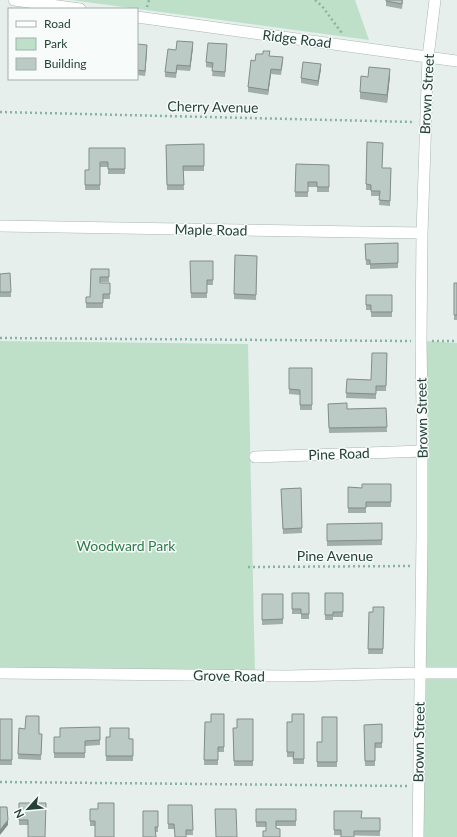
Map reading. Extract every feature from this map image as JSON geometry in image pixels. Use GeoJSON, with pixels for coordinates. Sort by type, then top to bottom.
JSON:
{"type":"FeatureCollection","features":[{"type":"Feature","properties":{"kind":"street"},"geometry":{"type":"LineString","coordinates":[[14,0],[73,8]]}},
{"type":"Feature","properties":{"kind":"street","name":"Brown Street"},"geometry":{"type":"LineString","coordinates":[[418,837],[423,451],[421,341],[422,233],[428,56],[435,0]]}},
{"type":"Feature","properties":{"kind":"street","name":"Ridge Road"},"geometry":{"type":"LineString","coordinates":[[138,17],[457,61]]}},
{"type":"Feature","properties":{"kind":"street","name":"Maple Road"},"geometry":{"type":"LineString","coordinates":[[0,226],[422,233]]}},
{"type":"Feature","properties":{"kind":"street","name":"Pine Road"},"geometry":{"type":"LineString","coordinates":[[256,457],[423,451]]}},
{"type":"Feature","properties":{"kind":"street","name":"Grove Road"},"geometry":{"type":"LineString","coordinates":[[0,673],[289,676],[457,673]]}},
{"type":"Feature","properties":{"kind":"path"},"geometry":{"type":"LineString","coordinates":[[147,8],[150,0]]}},
{"type":"Feature","properties":{"kind":"path"},"geometry":{"type":"LineString","coordinates":[[315,0],[322,6],[341,32],[343,45]]}},
{"type":"Feature","properties":{"kind":"path","name":"Cherry Avenue"},"geometry":{"type":"LineString","coordinates":[[0,112],[425,122]]}},
{"type":"Feature","properties":{"kind":"path"},"geometry":{"type":"LineString","coordinates":[[0,338],[457,341]]}},
{"type":"Feature","properties":{"kind":"path","name":"Pine Avenue"},"geometry":{"type":"LineString","coordinates":[[248,567],[422,566]]}},
{"type":"Feature","properties":{"kind":"path"},"geometry":{"type":"LineString","coordinates":[[0,782],[418,786]]}},
{"type":"Feature","properties":{"kind":"green space"},"geometry":{"type":"Polygon","coordinates":[[[71,0],[355,0],[369,40],[138,8],[71,0]]]}},
{"type":"Feature","properties":{"kind":"green space","name":"Woodward Park"},"geometry":{"type":"Polygon","coordinates":[[[0,341],[248,344],[255,675],[0,671],[0,341]]]}},
{"type":"Feature","properties":{"kind":"green space"},"geometry":{"type":"Polygon","coordinates":[[[426,341],[457,343],[457,837],[420,837],[426,341]]]}},
{"type":"Feature","properties":{"kind":"building"},"geometry":{"type":"Polygon","coordinates":[[[402,0],[402,4],[386,1],[402,0]]]}},
{"type":"Feature","properties":{"kind":"building"},"geometry":{"type":"Polygon","coordinates":[[[177,41],[193,42],[190,66],[177,65],[176,73],[165,72],[168,49],[176,50],[177,41]]]}},
{"type":"Feature","properties":{"kind":"building"},"geometry":{"type":"Polygon","coordinates":[[[208,43],[227,44],[225,72],[212,71],[213,63],[206,62],[208,43]]]}},
{"type":"Feature","properties":{"kind":"building"},"geometry":{"type":"Polygon","coordinates":[[[138,44],[147,45],[145,71],[138,70],[138,44]]]}},
{"type":"Feature","properties":{"kind":"building"},"geometry":{"type":"Polygon","coordinates":[[[263,51],[270,51],[269,56],[283,57],[281,70],[271,69],[268,90],[248,87],[251,60],[255,61],[256,54],[263,54],[263,51]]]}},
{"type":"Feature","properties":{"kind":"building"},"geometry":{"type":"Polygon","coordinates":[[[303,62],[321,64],[318,81],[301,78],[303,62]]]}},
{"type":"Feature","properties":{"kind":"building"},"geometry":{"type":"Polygon","coordinates":[[[369,67],[390,69],[387,95],[360,92],[361,76],[368,77],[369,67]]]}},
{"type":"Feature","properties":{"kind":"building"},"geometry":{"type":"Polygon","coordinates":[[[367,142],[383,143],[382,168],[391,168],[390,201],[379,200],[380,191],[371,191],[371,185],[366,184],[367,142]]]}},
{"type":"Feature","properties":{"kind":"building"},"geometry":{"type":"Polygon","coordinates":[[[204,144],[204,166],[183,166],[184,185],[167,185],[166,145],[204,144]]]}},
{"type":"Feature","properties":{"kind":"building"},"geometry":{"type":"Polygon","coordinates":[[[89,148],[125,148],[125,169],[108,169],[108,162],[100,162],[100,185],[85,185],[85,170],[89,170],[89,148]]]}},
{"type":"Feature","properties":{"kind":"building"},"geometry":{"type":"Polygon","coordinates":[[[296,164],[329,165],[329,187],[317,187],[317,182],[308,182],[308,192],[295,192],[296,164]]]}},
{"type":"Feature","properties":{"kind":"building"},"geometry":{"type":"Polygon","coordinates":[[[398,243],[398,263],[370,264],[370,260],[366,260],[365,244],[398,243]]]}},
{"type":"Feature","properties":{"kind":"building"},"geometry":{"type":"Polygon","coordinates":[[[235,255],[257,256],[256,295],[234,294],[235,255]]]}},
{"type":"Feature","properties":{"kind":"building"},"geometry":{"type":"Polygon","coordinates":[[[190,261],[213,261],[213,280],[207,280],[207,293],[191,293],[190,261]]]}},
{"type":"Feature","properties":{"kind":"building"},"geometry":{"type":"Polygon","coordinates":[[[91,269],[109,269],[109,277],[100,277],[100,283],[110,283],[110,294],[103,294],[103,303],[86,303],[86,297],[90,297],[91,269]]]}},
{"type":"Feature","properties":{"kind":"building"},"geometry":{"type":"Polygon","coordinates":[[[10,273],[11,292],[0,292],[0,274],[10,273]]]}},
{"type":"Feature","properties":{"kind":"building"},"geometry":{"type":"Polygon","coordinates":[[[454,283],[457,283],[457,315],[454,315],[454,283]]]}},
{"type":"Feature","properties":{"kind":"building"},"geometry":{"type":"Polygon","coordinates":[[[366,295],[392,295],[392,312],[371,312],[371,305],[366,305],[366,295]]]}},
{"type":"Feature","properties":{"kind":"building"},"geometry":{"type":"Polygon","coordinates":[[[372,353],[387,353],[386,386],[376,386],[376,394],[346,393],[347,379],[371,380],[372,353]]]}},
{"type":"Feature","properties":{"kind":"building"},"geometry":{"type":"Polygon","coordinates":[[[289,368],[312,368],[312,405],[300,405],[300,390],[289,389],[289,368]]]}},
{"type":"Feature","properties":{"kind":"building"},"geometry":{"type":"Polygon","coordinates":[[[347,403],[347,409],[386,408],[387,427],[329,428],[328,404],[347,403]]]}},
{"type":"Feature","properties":{"kind":"building"},"geometry":{"type":"Polygon","coordinates":[[[362,484],[391,484],[391,502],[366,502],[366,508],[348,508],[348,487],[362,488],[362,484]]]}},
{"type":"Feature","properties":{"kind":"building"},"geometry":{"type":"Polygon","coordinates":[[[301,488],[302,528],[283,529],[281,489],[301,488]]]}},
{"type":"Feature","properties":{"kind":"building"},"geometry":{"type":"Polygon","coordinates":[[[382,523],[382,540],[327,541],[327,524],[382,523]]]}},
{"type":"Feature","properties":{"kind":"building"},"geometry":{"type":"Polygon","coordinates":[[[292,593],[309,593],[309,614],[301,614],[301,609],[292,609],[292,593]]]}},
{"type":"Feature","properties":{"kind":"building"},"geometry":{"type":"Polygon","coordinates":[[[325,593],[343,593],[343,612],[333,612],[333,615],[325,615],[325,593]]]}},
{"type":"Feature","properties":{"kind":"building"},"geometry":{"type":"Polygon","coordinates":[[[262,594],[283,594],[283,619],[262,620],[262,594]]]}},
{"type":"Feature","properties":{"kind":"building"},"geometry":{"type":"Polygon","coordinates":[[[373,607],[384,607],[383,649],[368,649],[369,612],[373,612],[373,607]]]}},
{"type":"Feature","properties":{"kind":"building"},"geometry":{"type":"Polygon","coordinates":[[[211,714],[224,714],[224,747],[218,747],[218,760],[204,760],[205,722],[211,722],[211,714]]]}},
{"type":"Feature","properties":{"kind":"building"},"geometry":{"type":"Polygon","coordinates":[[[292,714],[304,714],[304,759],[293,759],[294,752],[287,752],[287,722],[292,722],[292,714]]]}},
{"type":"Feature","properties":{"kind":"building"},"geometry":{"type":"Polygon","coordinates":[[[26,716],[39,716],[39,734],[42,734],[41,755],[18,754],[19,728],[25,729],[26,716]]]}},
{"type":"Feature","properties":{"kind":"building"},"geometry":{"type":"Polygon","coordinates":[[[322,717],[337,717],[337,762],[317,762],[317,742],[322,742],[322,717]]]}},
{"type":"Feature","properties":{"kind":"building"},"geometry":{"type":"Polygon","coordinates":[[[0,719],[12,719],[12,760],[0,760],[0,719]]]}},
{"type":"Feature","properties":{"kind":"building"},"geometry":{"type":"Polygon","coordinates":[[[237,719],[253,719],[253,761],[234,761],[233,728],[237,728],[237,719]]]}},
{"type":"Feature","properties":{"kind":"building"},"geometry":{"type":"Polygon","coordinates":[[[382,724],[382,743],[375,743],[375,761],[365,761],[364,725],[382,724]]]}},
{"type":"Feature","properties":{"kind":"building"},"geometry":{"type":"Polygon","coordinates":[[[100,727],[100,740],[85,741],[85,753],[54,753],[54,737],[60,737],[60,728],[100,727]]]}},
{"type":"Feature","properties":{"kind":"building"},"geometry":{"type":"Polygon","coordinates":[[[110,728],[129,728],[129,739],[133,739],[133,756],[106,756],[106,737],[110,737],[110,728]]]}},
{"type":"Feature","properties":{"kind":"building"},"geometry":{"type":"Polygon","coordinates":[[[19,803],[46,803],[45,837],[28,837],[28,820],[19,820],[19,803]]]}},
{"type":"Feature","properties":{"kind":"building"},"geometry":{"type":"Polygon","coordinates":[[[98,803],[114,803],[114,837],[95,837],[95,821],[90,821],[90,809],[98,809],[98,803]]]}},
{"type":"Feature","properties":{"kind":"building"},"geometry":{"type":"Polygon","coordinates":[[[168,805],[192,805],[193,830],[186,830],[186,837],[175,837],[174,824],[168,824],[168,805]]]}},
{"type":"Feature","properties":{"kind":"building"},"geometry":{"type":"Polygon","coordinates":[[[0,807],[7,807],[8,820],[0,830],[0,807]]]}},
{"type":"Feature","properties":{"kind":"building"},"geometry":{"type":"Polygon","coordinates":[[[215,809],[236,809],[237,837],[216,837],[215,809]]]}},
{"type":"Feature","properties":{"kind":"building"},"geometry":{"type":"Polygon","coordinates":[[[256,809],[296,809],[296,821],[276,821],[276,828],[280,829],[280,837],[263,837],[263,831],[266,831],[266,822],[256,822],[256,809]]]}},
{"type":"Feature","properties":{"kind":"building"},"geometry":{"type":"Polygon","coordinates":[[[143,811],[158,811],[158,827],[155,827],[156,837],[143,837],[143,811]]]}},
{"type":"Feature","properties":{"kind":"building"},"geometry":{"type":"Polygon","coordinates":[[[334,811],[362,811],[361,818],[380,818],[380,831],[354,831],[354,837],[341,837],[341,830],[334,830],[334,811]]]}}]}
